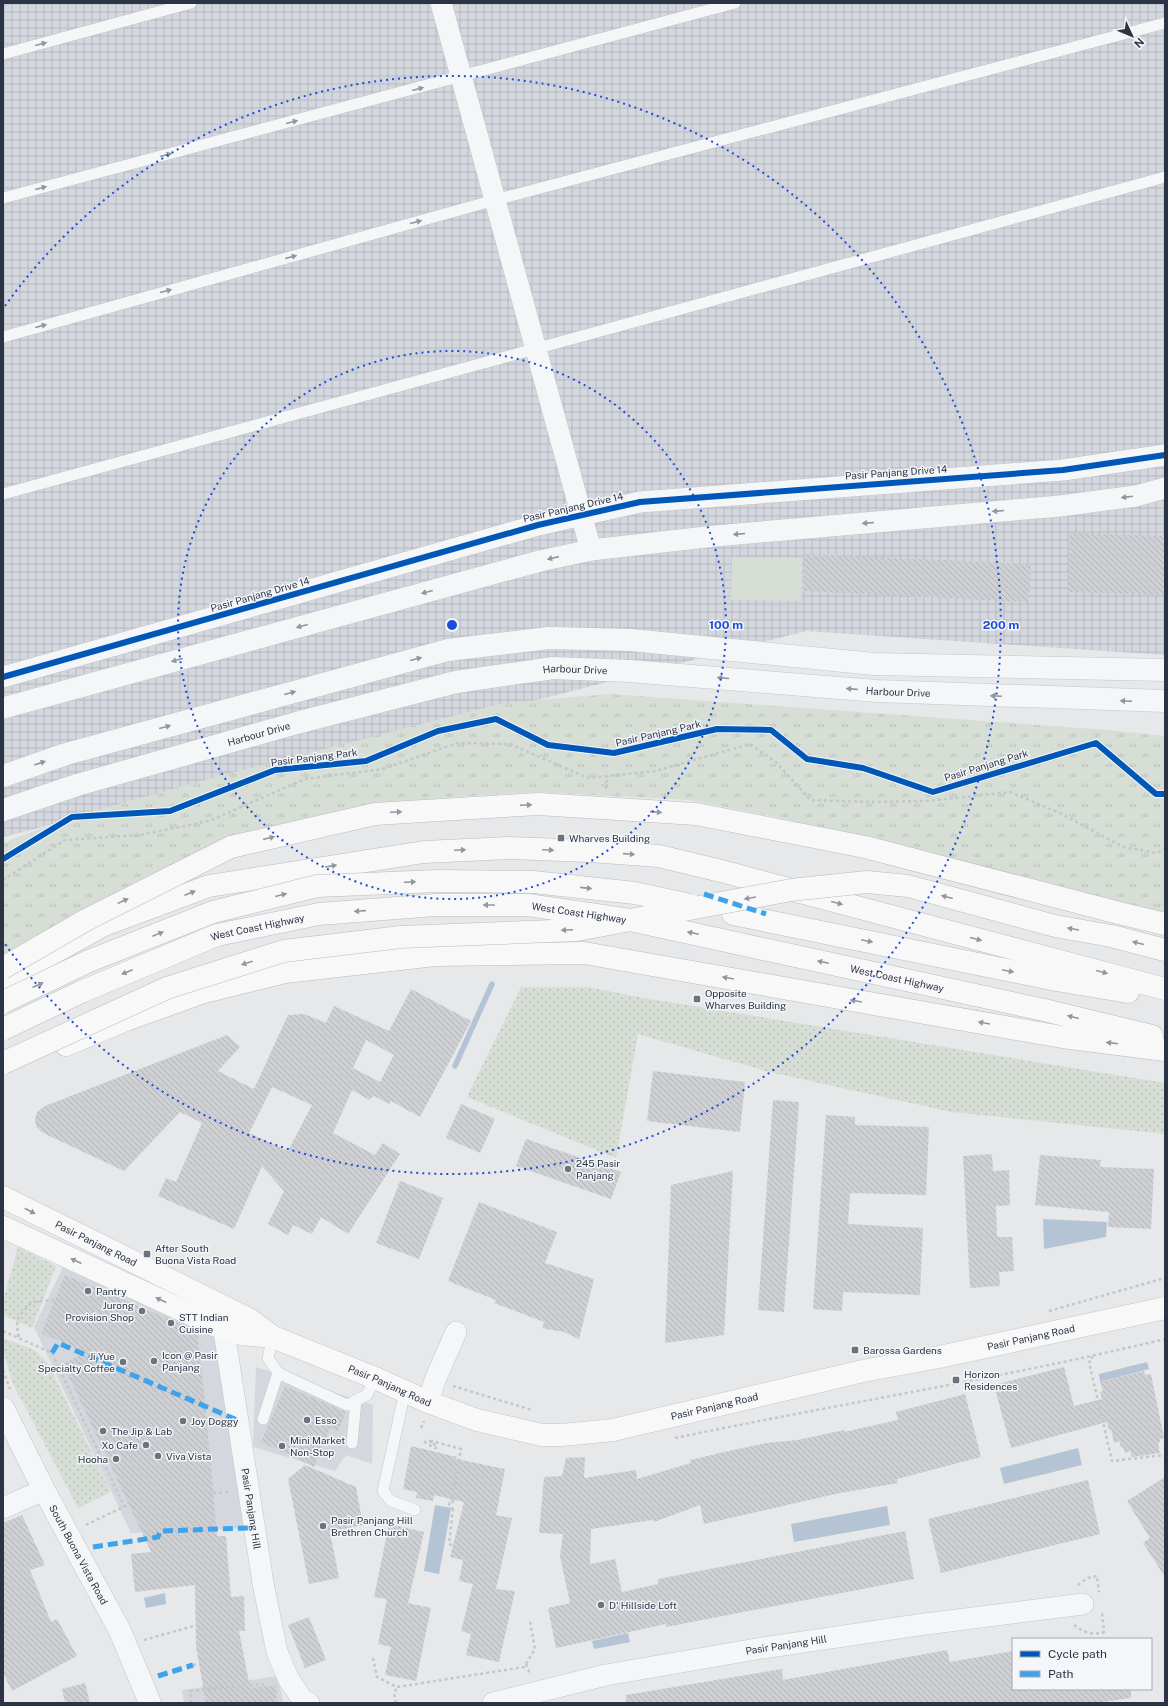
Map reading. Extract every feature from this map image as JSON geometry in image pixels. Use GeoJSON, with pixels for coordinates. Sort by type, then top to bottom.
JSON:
{"type":"FeatureCollection","features":[{"type":"Feature","properties":{"kind":"main road"},"geometry":{"type":"LineString","coordinates":[[3,968],[86,920],[231,848],[375,814],[538,804],[696,814],[865,848],[1165,924]]}},
{"type":"Feature","properties":{"kind":"main road"},"geometry":{"type":"LineString","coordinates":[[3,981],[104,925],[209,886],[424,852],[509,848],[659,856],[1165,989]]}},
{"type":"Feature","properties":{"kind":"main road"},"geometry":{"type":"LineString","coordinates":[[3,1002],[89,961],[213,912],[317,886],[438,881],[533,882],[635,893],[1056,980],[1165,998]]}},
{"type":"Feature","properties":{"kind":"main road"},"geometry":{"type":"LineString","coordinates":[[3,1062],[167,988],[284,950],[401,937],[577,930],[791,890],[867,882],[908,886],[1055,926],[1111,936],[1165,950]]}},
{"type":"Feature","properties":{"kind":"main road","name":"West Coast Highway"},"geometry":{"type":"LineString","coordinates":[[3,1029],[81,992],[217,935],[319,914],[436,905],[528,906],[630,920],[1044,1010],[1165,1039]]}},
{"type":"Feature","properties":{"kind":"main road"},"geometry":{"type":"LineString","coordinates":[[3,1072],[126,1020],[204,992],[285,972],[435,955],[584,953],[1062,1037],[1165,1050]]}},
{"type":"Feature","properties":{"kind":"main road","name":"Pasir Panjang Road"},"geometry":{"type":"LineString","coordinates":[[3,1197],[249,1319],[273,1337],[374,1378],[428,1402],[477,1420],[542,1435],[613,1430],[863,1371],[939,1357],[1165,1308]]}},
{"type":"Feature","properties":{"kind":"main road","name":"Pasir Panjang Road"},"geometry":{"type":"LineString","coordinates":[[3,1227],[222,1328],[241,1334],[273,1337]]}},
{"type":"Feature","properties":{"kind":"street"},"geometry":{"type":"LineString","coordinates":[[441,3],[591,550]]}},
{"type":"Feature","properties":{"kind":"street","name":"Pasir Panjang Drive 14"},"geometry":{"type":"LineString","coordinates":[[3,677],[531,527],[640,502],[1063,470],[1165,455]]}},
{"type":"Feature","properties":{"kind":"street"},"geometry":{"type":"LineString","coordinates":[[3,708],[540,561],[591,550],[715,536],[1060,506],[1136,496],[1165,488]]}},
{"type":"Feature","properties":{"kind":"street"},"geometry":{"type":"LineString","coordinates":[[3,776],[66,754],[448,650],[549,638],[631,640],[874,664],[1165,670]]}},
{"type":"Feature","properties":{"kind":"street","name":"Harbour Drive"},"geometry":{"type":"LineString","coordinates":[[3,810],[85,783],[300,722],[456,682],[553,668],[630,671],[877,691],[1165,701]]}},
{"type":"Feature","properties":{"kind":"street","name":"Pasir Panjang Hill"},"geometry":{"type":"LineString","coordinates":[[220,1305],[222,1328],[263,1583],[277,1652],[289,1680],[303,1700],[308,1703]]}},
{"type":"Feature","properties":{"kind":"street"},"geometry":{"type":"LineString","coordinates":[[428,1402],[435,1380],[456,1332]]}},
{"type":"Feature","properties":{"kind":"street","name":"South Buona Vista Road"},"geometry":{"type":"LineString","coordinates":[[3,1408],[44,1490],[120,1631],[150,1703]]}},
{"type":"Feature","properties":{"kind":"street"},"geometry":{"type":"LineString","coordinates":[[3,1508],[44,1490]]}},
{"type":"Feature","properties":{"kind":"street","name":"Pasir Panjang Hill"},"geometry":{"type":"LineString","coordinates":[[492,1703],[606,1675],[754,1649],[918,1625],[1083,1604]]}},
{"type":"Feature","properties":{"kind":"lane"},"geometry":{"type":"LineString","coordinates":[[3,54],[191,3]]}},
{"type":"Feature","properties":{"kind":"lane"},"geometry":{"type":"LineString","coordinates":[[3,198],[735,3]]}},
{"type":"Feature","properties":{"kind":"lane"},"geometry":{"type":"LineString","coordinates":[[3,336],[495,200],[1165,23]]}},
{"type":"Feature","properties":{"kind":"lane"},"geometry":{"type":"LineString","coordinates":[[3,494],[1165,177]]}},
{"type":"Feature","properties":{"kind":"lane"},"geometry":{"type":"LineString","coordinates":[[273,1337],[268,1358],[278,1373],[347,1405],[367,1395],[374,1378]]}},
{"type":"Feature","properties":{"kind":"lane"},"geometry":{"type":"LineString","coordinates":[[262,1419],[278,1373]]}},
{"type":"Feature","properties":{"kind":"lane"},"geometry":{"type":"LineString","coordinates":[[405,1391],[383,1491],[391,1501],[415,1510]]}},
{"type":"Feature","properties":{"kind":"lane"},"geometry":{"type":"LineString","coordinates":[[352,1443],[356,1400]]}},
{"type":"Feature","properties":{"kind":"path"},"geometry":{"type":"LineString","coordinates":[[1044,1312],[1165,1278]]}},
{"type":"Feature","properties":{"kind":"path"},"geometry":{"type":"LineString","coordinates":[[19,1338],[16,1324],[19,1316],[32,1302],[54,1300]]}},
{"type":"Feature","properties":{"kind":"path"},"geometry":{"type":"LineString","coordinates":[[3,1331],[52,1353],[126,1506],[82,1527]]}},
{"type":"Feature","properties":{"kind":"path"},"geometry":{"type":"LineString","coordinates":[[1092,1356],[1092,1361],[1089,1362],[1112,1461],[1165,1456]]}},
{"type":"Feature","properties":{"kind":"path"},"geometry":{"type":"LineString","coordinates":[[435,1380],[538,1412]]}},
{"type":"Feature","properties":{"kind":"path"},"geometry":{"type":"LineString","coordinates":[[432,1441],[461,1449],[450,1505],[453,1506]]}},
{"type":"Feature","properties":{"kind":"path"},"geometry":{"type":"LineString","coordinates":[[452,1497],[453,1506],[448,1544],[452,1545]]}},
{"type":"Feature","properties":{"kind":"path"},"geometry":{"type":"LineString","coordinates":[[373,1658],[377,1677],[397,1687],[524,1667],[535,1649],[530,1621]]}},
{"type":"Feature","properties":{"kind":"path"},"geometry":{"type":"LineString","coordinates":[[143,1641],[197,1625]]}},
{"type":"Feature","properties":{"kind":"path"},"geometry":{"type":"LineString","coordinates":[[193,1665],[200,1664]]}},
{"type":"Feature","properties":{"kind":"path"},"geometry":{"type":"LineString","coordinates":[[526,1664],[530,1674]]}},
{"type":"Feature","properties":{"kind":"path"},"geometry":{"type":"LineString","coordinates":[[191,1703],[190,1691],[264,1684]]}},
{"type":"Feature","properties":{"kind":"path"},"geometry":{"type":"LineString","coordinates":[[396,1703],[394,1693],[397,1687]]}},
{"type":"Feature","properties":{"kind":"shaded area"},"geometry":{"type":"Polygon","coordinates":[[[3,3],[1165,3],[1165,655],[806,631],[3,837],[3,3]]]}},
{"type":"Feature","properties":{"kind":"shaded area"},"geometry":{"type":"Polygon","coordinates":[[[64,1265],[219,1333],[248,1528],[131,1533],[34,1327],[64,1265]]]}},
{"type":"Feature","properties":{"kind":"shaded area"},"geometry":{"type":"Polygon","coordinates":[[[256,1367],[373,1405],[372,1464],[346,1455],[335,1471],[253,1447],[256,1367]]]}},
{"type":"Feature","properties":{"kind":"shaded area"},"geometry":{"type":"Polygon","coordinates":[[[278,1676],[283,1703],[184,1703],[182,1690],[278,1676]]]}},
{"type":"Feature","properties":{"kind":"green space"},"geometry":{"type":"Polygon","coordinates":[[[732,557],[802,558],[801,601],[731,600],[732,557]]]}},
{"type":"Feature","properties":{"kind":"green space"},"geometry":{"type":"Polygon","coordinates":[[[610,694],[1107,730],[1165,736],[1165,915],[785,819],[689,800],[536,792],[439,798],[371,806],[266,829],[3,961],[3,843],[72,817],[219,776],[503,703],[610,694]]]}},
{"type":"Feature","properties":{"kind":"green space"},"geometry":{"type":"Polygon","coordinates":[[[521,987],[588,987],[644,998],[1165,1083],[1165,1134],[952,1112],[769,1072],[638,1034],[616,1158],[467,1097],[521,987]]]}},
{"type":"Feature","properties":{"kind":"green space"},"geometry":{"type":"Polygon","coordinates":[[[18,1247],[56,1266],[32,1328],[3,1315],[3,1302],[18,1247]]]}},
{"type":"Feature","properties":{"kind":"green space"},"geometry":{"type":"Polygon","coordinates":[[[3,1338],[35,1350],[48,1363],[111,1492],[78,1508],[12,1382],[3,1349],[3,1338]]]}},
{"type":"Feature","properties":{"kind":"water"},"geometry":{"type":"Polygon","coordinates":[[[1043,1219],[1107,1222],[1106,1237],[1044,1249],[1043,1219]]]}},
{"type":"Feature","properties":{"kind":"water"},"geometry":{"type":"Polygon","coordinates":[[[1147,1362],[1149,1369],[1100,1382],[1099,1374],[1147,1362]]]}},
{"type":"Feature","properties":{"kind":"water"},"geometry":{"type":"Polygon","coordinates":[[[1078,1448],[1082,1465],[1004,1484],[1000,1468],[1078,1448]]]}},
{"type":"Feature","properties":{"kind":"water"},"geometry":{"type":"Polygon","coordinates":[[[435,1505],[451,1508],[439,1574],[424,1571],[435,1505]]]}},
{"type":"Feature","properties":{"kind":"water"},"geometry":{"type":"Polygon","coordinates":[[[887,1506],[890,1525],[794,1542],[791,1524],[887,1506]]]}},
{"type":"Feature","properties":{"kind":"water"},"geometry":{"type":"Polygon","coordinates":[[[165,1593],[166,1604],[146,1608],[144,1598],[165,1593]]]}},
{"type":"Feature","properties":{"kind":"water"},"geometry":{"type":"Polygon","coordinates":[[[628,1633],[630,1642],[594,1649],[592,1641],[628,1633]]]}},
{"type":"Feature","properties":{"kind":"building"},"geometry":{"type":"Polygon","coordinates":[[[1070,533],[1165,536],[1165,595],[1068,592],[1070,533]]]}},
{"type":"Feature","properties":{"kind":"building"},"geometry":{"type":"Polygon","coordinates":[[[805,554],[1031,564],[1029,602],[803,591],[805,554]]]}},
{"type":"Feature","properties":{"kind":"building"},"geometry":{"type":"Polygon","coordinates":[[[411,989],[471,1021],[420,1117],[391,1101],[389,1104],[374,1096],[369,1100],[352,1090],[333,1133],[375,1155],[383,1143],[400,1154],[348,1234],[321,1217],[312,1234],[293,1225],[288,1235],[268,1224],[284,1191],[262,1166],[234,1229],[158,1196],[166,1178],[176,1182],[202,1123],[180,1112],[124,1171],[41,1132],[36,1126],[35,1119],[37,1112],[45,1106],[227,1035],[240,1047],[218,1071],[254,1089],[288,1015],[304,1014],[326,1023],[334,1006],[389,1031],[411,989]],[[366,1040],[353,1068],[380,1082],[394,1055],[366,1040]],[[272,1087],[249,1133],[288,1151],[312,1105],[272,1087]]]}},
{"type":"Feature","properties":{"kind":"building"},"geometry":{"type":"Polygon","coordinates":[[[653,1071],[745,1082],[740,1132],[647,1121],[653,1071]]]}},
{"type":"Feature","properties":{"kind":"building"},"geometry":{"type":"Polygon","coordinates":[[[773,1100],[799,1102],[784,1312],[758,1310],[773,1100]]]}},
{"type":"Feature","properties":{"kind":"building"},"geometry":{"type":"Polygon","coordinates":[[[461,1104],[495,1119],[480,1153],[446,1138],[461,1104]]]}},
{"type":"Feature","properties":{"kind":"building"},"geometry":{"type":"Polygon","coordinates":[[[826,1115],[855,1117],[855,1125],[929,1127],[926,1195],[850,1193],[848,1224],[923,1228],[920,1295],[843,1292],[842,1311],[813,1309],[826,1115]]]}},
{"type":"Feature","properties":{"kind":"building","name":"245 Pasir Panjang"},"geometry":{"type":"Polygon","coordinates":[[[526,1139],[621,1172],[611,1199],[516,1166],[526,1139]]]}},
{"type":"Feature","properties":{"kind":"building"},"geometry":{"type":"Polygon","coordinates":[[[992,1154],[993,1171],[1009,1170],[1010,1205],[996,1206],[997,1237],[1012,1237],[1014,1271],[999,1272],[1000,1286],[970,1288],[963,1156],[992,1154]]]}},
{"type":"Feature","properties":{"kind":"building"},"geometry":{"type":"Polygon","coordinates":[[[1040,1155],[1101,1160],[1100,1167],[1154,1169],[1151,1229],[1108,1227],[1109,1212],[1035,1205],[1040,1155]]]}},
{"type":"Feature","properties":{"kind":"building"},"geometry":{"type":"Polygon","coordinates":[[[733,1171],[724,1335],[665,1343],[671,1185],[733,1171]]]}},
{"type":"Feature","properties":{"kind":"building"},"geometry":{"type":"Polygon","coordinates":[[[400,1181],[443,1198],[419,1259],[376,1243],[400,1181]]]}},
{"type":"Feature","properties":{"kind":"building"},"geometry":{"type":"Polygon","coordinates":[[[479,1202],[557,1232],[545,1263],[594,1279],[579,1339],[564,1332],[542,1328],[544,1322],[494,1303],[496,1300],[448,1281],[479,1202]]]}},
{"type":"Feature","properties":{"kind":"building"},"geometry":{"type":"Polygon","coordinates":[[[65,1275],[197,1331],[205,1400],[217,1536],[226,1536],[231,1597],[244,1596],[245,1631],[239,1631],[250,1688],[276,1685],[277,1703],[206,1703],[196,1647],[195,1585],[135,1592],[131,1554],[151,1552],[63,1364],[86,1352],[41,1333],[65,1275]]]}},
{"type":"Feature","properties":{"kind":"building"},"geometry":{"type":"Polygon","coordinates":[[[1064,1367],[1074,1406],[1102,1399],[1100,1392],[1103,1391],[1100,1382],[1144,1371],[1145,1375],[1151,1374],[1164,1438],[1160,1439],[1160,1442],[1158,1443],[1160,1453],[1132,1457],[1130,1451],[1125,1453],[1119,1441],[1114,1443],[1111,1429],[1109,1430],[1107,1422],[1011,1448],[994,1385],[1064,1367]]]}},
{"type":"Feature","properties":{"kind":"building","name":"Esso"},"geometry":{"type":"Polygon","coordinates":[[[285,1386],[346,1412],[338,1431],[330,1428],[314,1467],[261,1442],[285,1386]]]}},
{"type":"Feature","properties":{"kind":"building"},"geometry":{"type":"Polygon","coordinates":[[[965,1394],[981,1457],[897,1479],[898,1483],[840,1493],[704,1524],[700,1505],[654,1522],[653,1520],[591,1529],[590,1564],[615,1559],[622,1592],[658,1584],[658,1579],[905,1531],[914,1579],[666,1627],[666,1624],[556,1648],[548,1608],[570,1603],[560,1556],[563,1534],[539,1533],[544,1477],[562,1476],[566,1458],[585,1457],[584,1478],[636,1470],[637,1479],[691,1463],[690,1460],[733,1450],[767,1443],[797,1440],[844,1430],[844,1432],[898,1420],[896,1412],[965,1394]]]}},
{"type":"Feature","properties":{"kind":"building"},"geometry":{"type":"Polygon","coordinates":[[[411,1446],[457,1457],[456,1459],[505,1469],[496,1515],[512,1518],[496,1589],[515,1591],[499,1662],[466,1655],[471,1634],[461,1631],[473,1584],[459,1581],[463,1560],[450,1557],[464,1502],[434,1495],[433,1501],[416,1498],[417,1492],[403,1489],[411,1446]]]}},
{"type":"Feature","properties":{"kind":"building","name":"Pasir Panjang Hill Brethren Church"},"geometry":{"type":"Polygon","coordinates":[[[305,1465],[356,1487],[363,1525],[330,1532],[339,1578],[309,1584],[288,1479],[305,1465]]]}},
{"type":"Feature","properties":{"kind":"building"},"geometry":{"type":"Polygon","coordinates":[[[1165,1477],[1165,1577],[1143,1543],[1150,1538],[1127,1501],[1165,1477]]]}},
{"type":"Feature","properties":{"kind":"building"},"geometry":{"type":"Polygon","coordinates":[[[1088,1480],[1100,1534],[941,1573],[928,1519],[1088,1480]]]}},
{"type":"Feature","properties":{"kind":"building"},"geometry":{"type":"Polygon","coordinates":[[[22,1515],[45,1565],[30,1570],[51,1622],[57,1619],[77,1656],[12,1691],[3,1673],[3,1523],[22,1515]]]}},
{"type":"Feature","properties":{"kind":"building"},"geometry":{"type":"Polygon","coordinates":[[[389,1524],[424,1532],[408,1603],[431,1608],[416,1681],[385,1675],[391,1647],[378,1644],[387,1599],[374,1597],[389,1524]]]}},
{"type":"Feature","properties":{"kind":"building"},"geometry":{"type":"Polygon","coordinates":[[[309,1617],[326,1660],[305,1668],[288,1625],[309,1617]]]}},
{"type":"Feature","properties":{"kind":"building"},"geometry":{"type":"Polygon","coordinates":[[[947,1650],[950,1662],[1012,1651],[1012,1690],[1131,1690],[1131,1698],[1096,1703],[626,1703],[626,1695],[782,1669],[783,1680],[947,1650]]]}},
{"type":"Feature","properties":{"kind":"building"},"geometry":{"type":"Polygon","coordinates":[[[85,1683],[90,1703],[65,1703],[62,1689],[85,1683]]]}},
{"type":"Feature","properties":{"kind":"waterway"},"geometry":{"type":"LineString","coordinates":[[455,1066],[492,984]]}},
{"type":"Feature","properties":{"kind":"marked path"},"geometry":{"type":"LineString","coordinates":[[704,894],[766,914]]}},
{"type":"Feature","properties":{"kind":"marked path"},"geometry":{"type":"LineString","coordinates":[[52,1353],[58,1343],[237,1420]]}},
{"type":"Feature","properties":{"kind":"marked path"},"geometry":{"type":"LineString","coordinates":[[93,1547],[158,1537],[160,1531],[248,1528]]}},
{"type":"Feature","properties":{"kind":"marked path"},"geometry":{"type":"LineString","coordinates":[[158,1676],[193,1665]]}},
{"type":"Feature","properties":{"kind":"cycle path"},"geometry":{"type":"LineString","coordinates":[[3,677],[538,525],[640,502],[1063,470],[1165,455]]}},
{"type":"Feature","properties":{"kind":"cycle path","name":"Pasir Panjang Park"},"geometry":{"type":"LineString","coordinates":[[3,859],[72,817],[170,811],[275,770],[366,761],[438,731],[496,719],[548,745],[614,753],[717,729],[771,730],[807,759],[863,768],[933,792],[1096,743],[1156,794],[1165,794]]}},
{"type":"Feature","properties":{"kind":"place","name":"Wharves Building"},"geometry":{"type":"Point","coordinates":[561,838]}},
{"type":"Feature","properties":{"kind":"place","name":"Opposite Wharves Building"},"geometry":{"type":"Point","coordinates":[697,999]}},
{"type":"Feature","properties":{"kind":"place","name":"245 Pasir Panjang"},"geometry":{"type":"Point","coordinates":[568,1169]}},
{"type":"Feature","properties":{"kind":"place","name":"After South Buona Vista Road"},"geometry":{"type":"Point","coordinates":[147,1254]}},
{"type":"Feature","properties":{"kind":"place","name":"Pantry"},"geometry":{"type":"Point","coordinates":[88,1291]}},
{"type":"Feature","properties":{"kind":"place","name":"Jurong Provision Shop"},"geometry":{"type":"Point","coordinates":[142,1311]}},
{"type":"Feature","properties":{"kind":"place","name":"STT Indian Cuisine"},"geometry":{"type":"Point","coordinates":[171,1323]}},
{"type":"Feature","properties":{"kind":"place","name":"Barossa Gardens"},"geometry":{"type":"Point","coordinates":[855,1350]}},
{"type":"Feature","properties":{"kind":"place","name":"Icon @ Pasir Panjang"},"geometry":{"type":"Point","coordinates":[154,1361]}},
{"type":"Feature","properties":{"kind":"place","name":"Ji Yue Specialty Coffee"},"geometry":{"type":"Point","coordinates":[123,1362]}},
{"type":"Feature","properties":{"kind":"place","name":"Horizon Residences"},"geometry":{"type":"Point","coordinates":[956,1380]}},
{"type":"Feature","properties":{"kind":"place","name":"Esso"},"geometry":{"type":"Point","coordinates":[307,1420]}},
{"type":"Feature","properties":{"kind":"place","name":"Joy Doggy"},"geometry":{"type":"Point","coordinates":[183,1421]}},
{"type":"Feature","properties":{"kind":"place","name":"The Jip & Lab"},"geometry":{"type":"Point","coordinates":[103,1431]}},
{"type":"Feature","properties":{"kind":"place","name":"Xo Cafe"},"geometry":{"type":"Point","coordinates":[146,1445]}},
{"type":"Feature","properties":{"kind":"place","name":"Mini Market Non-Stop"},"geometry":{"type":"Point","coordinates":[282,1446]}},
{"type":"Feature","properties":{"kind":"place","name":"Viva Vista"},"geometry":{"type":"Point","coordinates":[158,1456]}},
{"type":"Feature","properties":{"kind":"place","name":"Hooha"},"geometry":{"type":"Point","coordinates":[116,1459]}},
{"type":"Feature","properties":{"kind":"place","name":"Pasir Panjang Hill Brethren Church"},"geometry":{"type":"Point","coordinates":[323,1526]}},
{"type":"Feature","properties":{"kind":"place","name":"D' Hillside Loft"},"geometry":{"type":"Point","coordinates":[601,1605]}}]}
